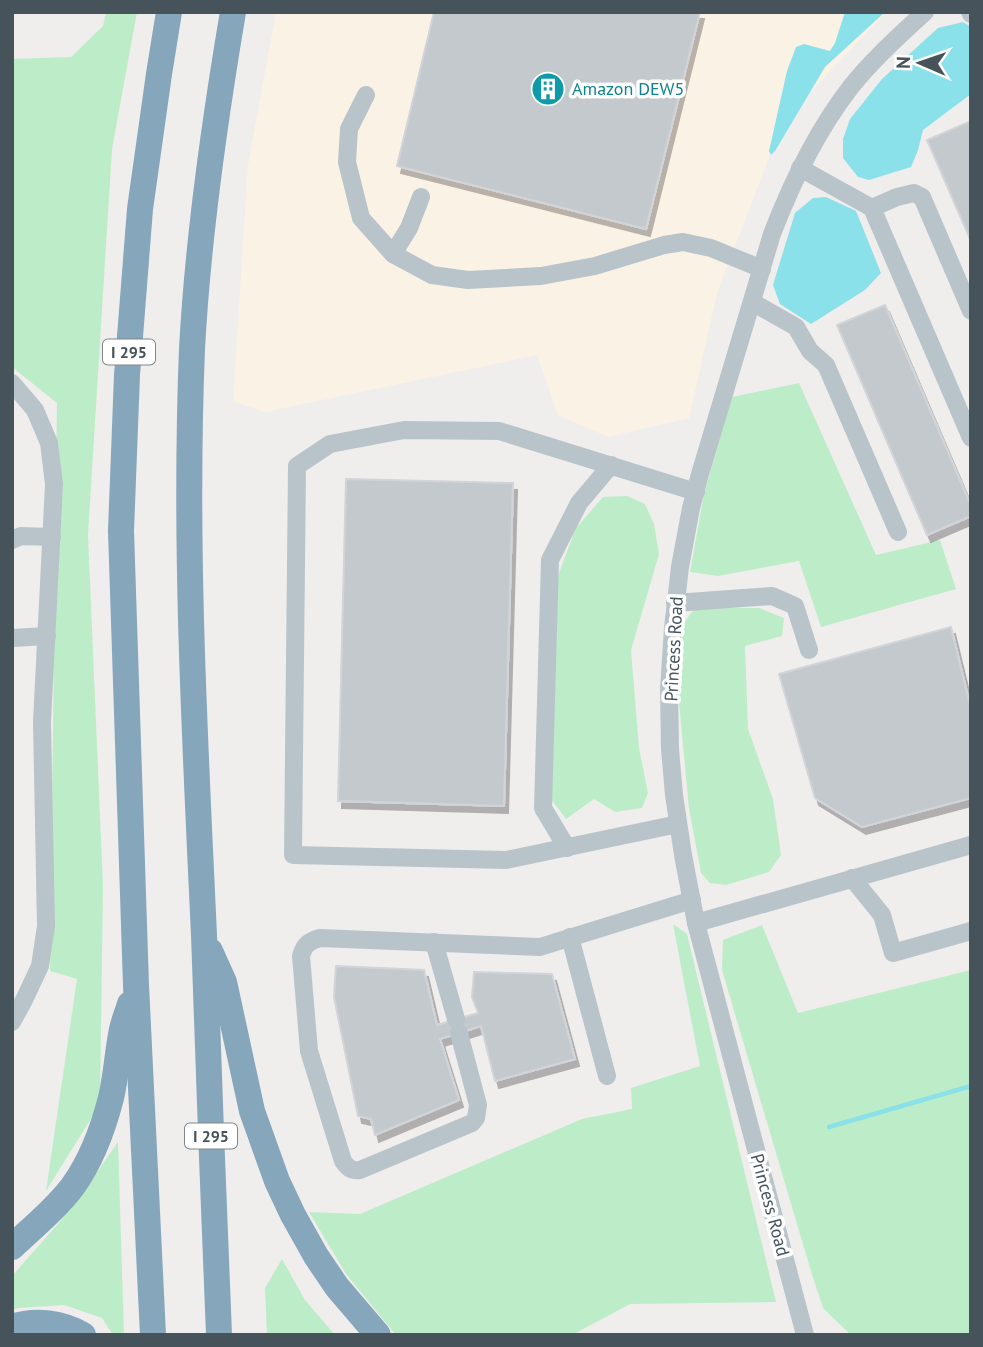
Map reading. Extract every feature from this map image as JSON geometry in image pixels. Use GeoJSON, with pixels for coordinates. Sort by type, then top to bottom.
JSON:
{"type":"FeatureCollection","features":[{"type":"Feature","properties":{"kind":"highway","name":"I 295"},"geometry":{"type":"LineString","coordinates":[[153,1335],[136,985],[121,531],[123,455],[140,209],[169,12]]}},
{"type":"Feature","properties":{"kind":"highway","name":"I 295"},"geometry":{"type":"LineString","coordinates":[[219,1335],[194,733],[189,433],[193,345],[210,158],[233,12]]}},
{"type":"Feature","properties":{"kind":"highway"},"geometry":{"type":"LineString","coordinates":[[204,937],[223,982],[252,1111],[276,1181],[316,1256],[337,1287],[378,1335]]}},
{"type":"Feature","properties":{"kind":"highway"},"geometry":{"type":"LineString","coordinates":[[12,1247],[73,1186],[88,1162],[110,1100],[121,1032],[136,985]]}},
{"type":"Feature","properties":{"kind":"highway"},"geometry":{"type":"LineString","coordinates":[[12,1327],[36,1322],[56,1324],[83,1335]]}},
{"type":"Feature","properties":{"kind":"street","name":"Princess Road"},"geometry":{"type":"LineString","coordinates":[[805,1335],[696,923],[678,824],[670,749],[669,689],[676,603],[680,567],[696,492],[751,302],[787,195],[827,121],[851,87],[925,12]]}},
{"type":"Feature","properties":{"kind":"street"},"geometry":{"type":"LineString","coordinates":[[366,94],[349,129],[346,162],[361,218],[393,254],[432,275],[468,280],[541,276],[595,267],[664,245],[683,242],[711,248],[762,269]]}},
{"type":"Feature","properties":{"kind":"street"},"geometry":{"type":"LineString","coordinates":[[800,168],[872,208],[971,438]]}},
{"type":"Feature","properties":{"kind":"street"},"geometry":{"type":"LineString","coordinates":[[872,208],[914,192],[922,197],[971,311]]}},
{"type":"Feature","properties":{"kind":"street"},"geometry":{"type":"LineString","coordinates":[[393,254],[409,228],[421,197]]}},
{"type":"Feature","properties":{"kind":"street"},"geometry":{"type":"LineString","coordinates":[[751,302],[796,327],[810,351],[826,365],[898,532]]}},
{"type":"Feature","properties":{"kind":"street"},"geometry":{"type":"LineString","coordinates":[[12,383],[35,410],[49,443],[54,484],[42,722],[46,926],[40,965],[12,1022]]}},
{"type":"Feature","properties":{"kind":"street"},"geometry":{"type":"LineString","coordinates":[[678,824],[506,860],[293,855],[297,466],[330,444],[404,430],[499,430],[696,492]]}},
{"type":"Feature","properties":{"kind":"street"},"geometry":{"type":"LineString","coordinates":[[566,848],[543,808],[550,560],[579,503],[611,466]]}},
{"type":"Feature","properties":{"kind":"street"},"geometry":{"type":"LineString","coordinates":[[12,540],[21,536],[52,537]]}},
{"type":"Feature","properties":{"kind":"street"},"geometry":{"type":"LineString","coordinates":[[676,603],[772,596],[794,606],[809,650]]}},
{"type":"Feature","properties":{"kind":"street"},"geometry":{"type":"LineString","coordinates":[[12,638],[47,636]]}},
{"type":"Feature","properties":{"kind":"street"},"geometry":{"type":"LineString","coordinates":[[696,923],[971,845]]}},
{"type":"Feature","properties":{"kind":"street"},"geometry":{"type":"LineString","coordinates":[[852,878],[882,915],[893,953],[971,931]]}},
{"type":"Feature","properties":{"kind":"street"},"geometry":{"type":"LineString","coordinates":[[434,943],[478,1105],[476,1118],[472,1123],[360,1170],[347,1168],[342,1161],[309,1051],[301,956],[303,949],[312,940],[320,938],[540,947],[692,900]]}},
{"type":"Feature","properties":{"kind":"street"},"geometry":{"type":"LineString","coordinates":[[570,937],[607,1076]]}},
{"type":"Feature","properties":{"kind":"shaded area"},"geometry":{"type":"Polygon","coordinates":[[[276,12],[886,12],[804,99],[775,142],[717,293],[689,418],[608,437],[558,415],[537,355],[265,412],[233,401],[248,165],[276,12]]]}},
{"type":"Feature","properties":{"kind":"green space"},"geometry":{"type":"Polygon","coordinates":[[[106,12],[137,12],[112,149],[88,535],[103,886],[100,1104],[46,1191],[77,979],[50,971],[57,403],[12,367],[12,59],[71,57],[103,26],[106,12]]]}},
{"type":"Feature","properties":{"kind":"green space"},"geometry":{"type":"Polygon","coordinates":[[[799,383],[876,555],[940,540],[956,589],[821,627],[799,561],[718,576],[690,572],[704,494],[732,397],[799,383]]]}},
{"type":"Feature","properties":{"kind":"green space"},"geometry":{"type":"Polygon","coordinates":[[[627,496],[645,504],[654,524],[659,554],[631,650],[639,748],[648,793],[642,808],[615,812],[594,799],[566,819],[551,799],[556,581],[576,528],[603,497],[627,496]]]}},
{"type":"Feature","properties":{"kind":"green space"},"geometry":{"type":"Polygon","coordinates":[[[695,608],[759,608],[784,618],[782,636],[745,646],[748,729],[773,799],[781,855],[769,872],[726,885],[710,883],[701,873],[689,808],[678,692],[683,624],[695,608]]]}},
{"type":"Feature","properties":{"kind":"green space"},"geometry":{"type":"Polygon","coordinates":[[[673,924],[687,934],[776,1302],[630,1304],[572,1335],[396,1335],[346,1274],[309,1212],[360,1214],[582,1119],[632,1109],[631,1088],[700,1066],[673,924]]]}},
{"type":"Feature","properties":{"kind":"green space"},"geometry":{"type":"Polygon","coordinates":[[[762,925],[798,1013],[971,970],[971,1335],[851,1335],[823,1308],[722,970],[723,940],[762,925]]]}},
{"type":"Feature","properties":{"kind":"green space"},"geometry":{"type":"Polygon","coordinates":[[[118,1142],[124,1335],[113,1335],[102,1318],[64,1305],[12,1310],[12,1276],[72,1208],[118,1142]]]}},
{"type":"Feature","properties":{"kind":"green space"},"geometry":{"type":"Polygon","coordinates":[[[282,1259],[305,1300],[335,1335],[267,1335],[265,1288],[282,1259]]]}},
{"type":"Feature","properties":{"kind":"water"},"geometry":{"type":"Polygon","coordinates":[[[845,12],[885,12],[825,67],[771,155],[769,151],[787,71],[796,47],[804,44],[830,51],[845,12]]]}},
{"type":"Feature","properties":{"kind":"water"},"geometry":{"type":"Polygon","coordinates":[[[963,22],[971,27],[971,94],[923,130],[911,167],[869,180],[858,177],[843,158],[843,139],[850,119],[882,79],[938,28],[963,22]]]}},
{"type":"Feature","properties":{"kind":"water"},"geometry":{"type":"Polygon","coordinates":[[[826,197],[856,211],[881,273],[865,290],[811,324],[780,304],[773,285],[795,213],[813,198],[826,197]]]}},
{"type":"Feature","properties":{"kind":"building","name":"Amazon DEW5"},"geometry":{"type":"Polygon","coordinates":[[[434,12],[700,12],[646,229],[397,166],[434,12]]]}},
{"type":"Feature","properties":{"kind":"building"},"geometry":{"type":"Polygon","coordinates":[[[971,121],[971,241],[927,140],[971,121]]]}},
{"type":"Feature","properties":{"kind":"building"},"geometry":{"type":"Polygon","coordinates":[[[885,305],[971,506],[971,516],[927,535],[837,325],[885,305]]]}},
{"type":"Feature","properties":{"kind":"building"},"geometry":{"type":"Polygon","coordinates":[[[346,479],[513,483],[504,806],[338,801],[346,479]]]}},
{"type":"Feature","properties":{"kind":"building"},"geometry":{"type":"Polygon","coordinates":[[[951,627],[971,709],[971,798],[862,827],[815,798],[779,674],[951,627]]]}},
{"type":"Feature","properties":{"kind":"building"},"geometry":{"type":"Polygon","coordinates":[[[336,966],[424,970],[437,1025],[478,1013],[472,997],[474,972],[552,974],[575,1059],[495,1081],[481,1026],[440,1039],[459,1100],[375,1135],[371,1119],[358,1116],[334,997],[336,966]]]}},
{"type":"Feature","properties":{"kind":"waterway"},"geometry":{"type":"LineString","coordinates":[[829,1127],[971,1086]]}},
{"type":"Feature","properties":{"kind":"place","name":"Amazon DEW5"},"geometry":{"type":"Point","coordinates":[548,89]}}]}
